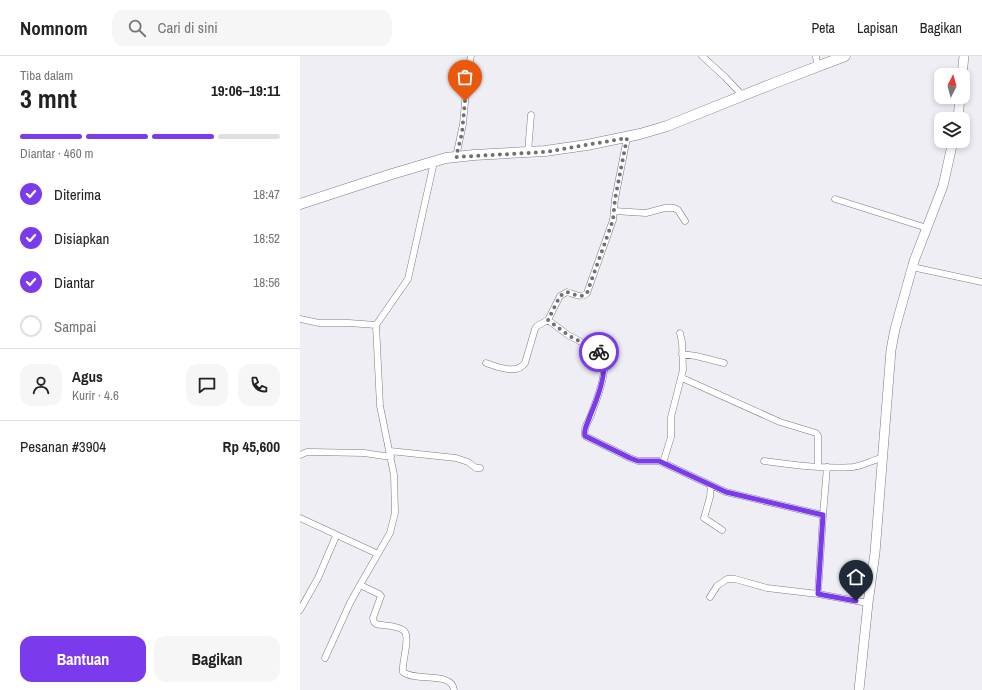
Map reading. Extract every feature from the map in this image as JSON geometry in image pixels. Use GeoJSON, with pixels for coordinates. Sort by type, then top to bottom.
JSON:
{"type":"FeatureCollection","features":[{"type":"Feature","properties":{"kind":"main road"},"geometry":{"type":"LineString","coordinates":[[300,204],[392,174],[456,157],[560,149],[627,138],[661,128],[743,96],[816,61],[845,56]]}},
{"type":"Feature","properties":{"kind":"main road"},"geometry":{"type":"LineString","coordinates":[[963,68],[964,56]]}},
{"type":"Feature","properties":{"kind":"main road"},"geometry":{"type":"LineString","coordinates":[[859,690],[875,553],[891,350],[912,267],[943,186],[952,148]]}},
{"type":"Feature","properties":{"kind":"street"},"geometry":{"type":"LineString","coordinates":[[456,157],[462,133],[468,69],[471,56]]}},
{"type":"Feature","properties":{"kind":"street"},"geometry":{"type":"LineString","coordinates":[[702,56],[743,96]]}},
{"type":"Feature","properties":{"kind":"street"},"geometry":{"type":"LineString","coordinates":[[528,152],[531,115]]}},
{"type":"Feature","properties":{"kind":"street"},"geometry":{"type":"LineString","coordinates":[[486,363],[498,368],[518,369],[522,367],[525,363],[535,329],[537,326],[548,320],[560,296],[567,292],[582,296],[587,293],[609,234],[627,138]]}},
{"type":"Feature","properties":{"kind":"street"},"geometry":{"type":"LineString","coordinates":[[325,658],[344,615],[390,533],[395,513],[395,488],[391,454],[380,406],[376,325],[408,279],[434,162]]}},
{"type":"Feature","properties":{"kind":"street"},"geometry":{"type":"LineString","coordinates":[[835,199],[926,228]]}},
{"type":"Feature","properties":{"kind":"street"},"geometry":{"type":"LineString","coordinates":[[614,211],[646,213],[665,208],[674,208],[678,210],[685,221]]}},
{"type":"Feature","properties":{"kind":"street"},"geometry":{"type":"LineString","coordinates":[[912,267],[982,282]]}},
{"type":"Feature","properties":{"kind":"street"},"geometry":{"type":"LineString","coordinates":[[300,318],[319,323],[376,325]]}},
{"type":"Feature","properties":{"kind":"street"},"geometry":{"type":"LineString","coordinates":[[548,320],[568,335],[600,352],[605,361],[602,383],[585,427],[585,436],[630,458],[638,461],[651,460],[663,463],[726,492],[823,515]]}},
{"type":"Feature","properties":{"kind":"street"},"geometry":{"type":"LineString","coordinates":[[663,463],[672,432],[671,417],[682,378],[683,370],[680,332]]}},
{"type":"Feature","properties":{"kind":"street"},"geometry":{"type":"LineString","coordinates":[[682,354],[724,363]]}},
{"type":"Feature","properties":{"kind":"street"},"geometry":{"type":"LineString","coordinates":[[682,378],[780,422],[816,433],[818,436],[818,467]]}},
{"type":"Feature","properties":{"kind":"street"},"geometry":{"type":"LineString","coordinates":[[300,455],[312,452],[391,454],[456,458],[468,462],[476,468],[480,468]]}},
{"type":"Feature","properties":{"kind":"street"},"geometry":{"type":"LineString","coordinates":[[764,461],[818,467],[854,467],[882,458]]}},
{"type":"Feature","properties":{"kind":"street"},"geometry":{"type":"LineString","coordinates":[[818,594],[827,467]]}},
{"type":"Feature","properties":{"kind":"street"},"geometry":{"type":"LineString","coordinates":[[711,486],[710,497],[704,518],[722,530]]}},
{"type":"Feature","properties":{"kind":"street"},"geometry":{"type":"LineString","coordinates":[[300,518],[336,536],[378,554]]}},
{"type":"Feature","properties":{"kind":"street"},"geometry":{"type":"LineString","coordinates":[[300,610],[318,578],[336,536]]}},
{"type":"Feature","properties":{"kind":"street"},"geometry":{"type":"LineString","coordinates":[[710,597],[717,586],[727,579],[735,579],[767,588],[818,594],[868,603]]}},
{"type":"Feature","properties":{"kind":"street"},"geometry":{"type":"LineString","coordinates":[[360,585],[379,594],[380,596],[374,622],[376,624],[404,630],[406,633],[407,637],[402,665],[403,672],[409,676],[450,681],[453,684],[454,690]]}},
{"type":"Feature","properties":{"kind":"way so far"},"geometry":{"type":"LineString","coordinates":[[465,101],[462,133],[456,157],[545,152],[627,138],[615,199],[613,220],[587,293],[584,296],[567,292],[563,293],[557,300],[548,320],[552,325],[599,352]]}},
{"type":"Feature","properties":{"kind":"route"},"geometry":{"type":"LineString","coordinates":[[599,352],[603,355],[605,361],[602,383],[585,427],[585,436],[638,461],[659,461],[726,492],[823,515],[818,594],[856,601]]}}]}
